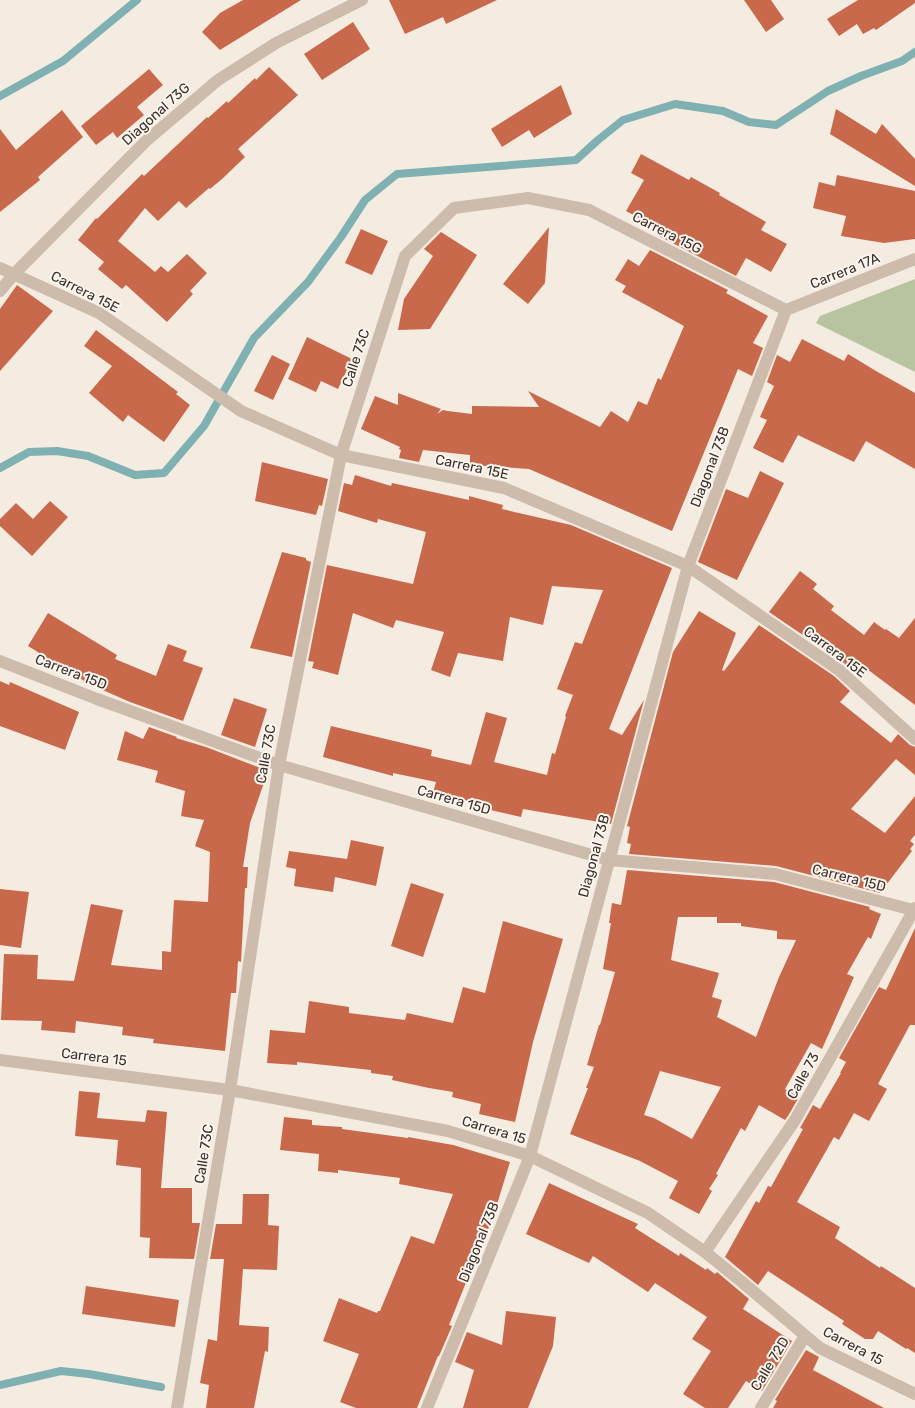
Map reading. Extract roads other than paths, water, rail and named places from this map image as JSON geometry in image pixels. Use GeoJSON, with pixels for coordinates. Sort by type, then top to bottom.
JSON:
{"type":"FeatureCollection","features":[{"type":"Feature","properties":{"kind":"street","name":"Diagonal 73G"},"geometry":{"type":"LineString","coordinates":[[0,291],[14,274],[146,141],[218,80],[276,42],[362,0]]}},
{"type":"Feature","properties":{"kind":"street","name":"Carrera 15G"},"geometry":{"type":"LineString","coordinates":[[528,198],[589,210],[786,310]]}},
{"type":"Feature","properties":{"kind":"street","name":"Calle 73C"},"geometry":{"type":"LineString","coordinates":[[177,1408],[230,1090],[279,765],[340,455],[405,256],[454,208],[528,198]]}},
{"type":"Feature","properties":{"kind":"street","name":"Carrera 17A"},"geometry":{"type":"LineString","coordinates":[[786,310],[915,259]]}},
{"type":"Feature","properties":{"kind":"street","name":"Carrera 15E"},"geometry":{"type":"LineString","coordinates":[[0,268],[99,313],[236,407],[340,455],[504,488],[688,566],[839,670],[915,739]]}},
{"type":"Feature","properties":{"kind":"street","name":"Diagonal 73B"},"geometry":{"type":"LineString","coordinates":[[426,1408],[530,1156],[688,566],[786,310]]}},
{"type":"Feature","properties":{"kind":"street","name":"Carrera 15D"},"geometry":{"type":"LineString","coordinates":[[0,661],[97,699],[279,765],[609,860],[775,874],[914,909]]}},
{"type":"Feature","properties":{"kind":"street","name":"Calle 73"},"geometry":{"type":"LineString","coordinates":[[705,1252],[795,1120],[914,909]]}},
{"type":"Feature","properties":{"kind":"street","name":"Carrera 15"},"geometry":{"type":"LineString","coordinates":[[0,1060],[230,1090],[448,1131],[530,1156],[648,1213],[705,1252],[820,1348],[915,1394]]}},
{"type":"Feature","properties":{"kind":"street","name":"Calle 72D"},"geometry":{"type":"LineString","coordinates":[[761,1408],[805,1336]]}},
{"type":"Feature","properties":{"kind":"waterway"},"geometry":{"type":"LineString","coordinates":[[0,96],[63,61],[137,0]]}},
{"type":"Feature","properties":{"kind":"waterway"},"geometry":{"type":"LineString","coordinates":[[0,468],[29,452],[57,451],[88,456],[135,475],[164,473],[204,426],[254,338],[308,282],[365,200],[397,174],[576,160],[623,120],[675,104],[723,111],[749,122],[776,125],[828,91],[861,76],[902,61],[915,52]]}},
{"type":"Feature","properties":{"kind":"waterway"},"geometry":{"type":"LineString","coordinates":[[0,1385],[61,1371],[161,1387]]}}]}
